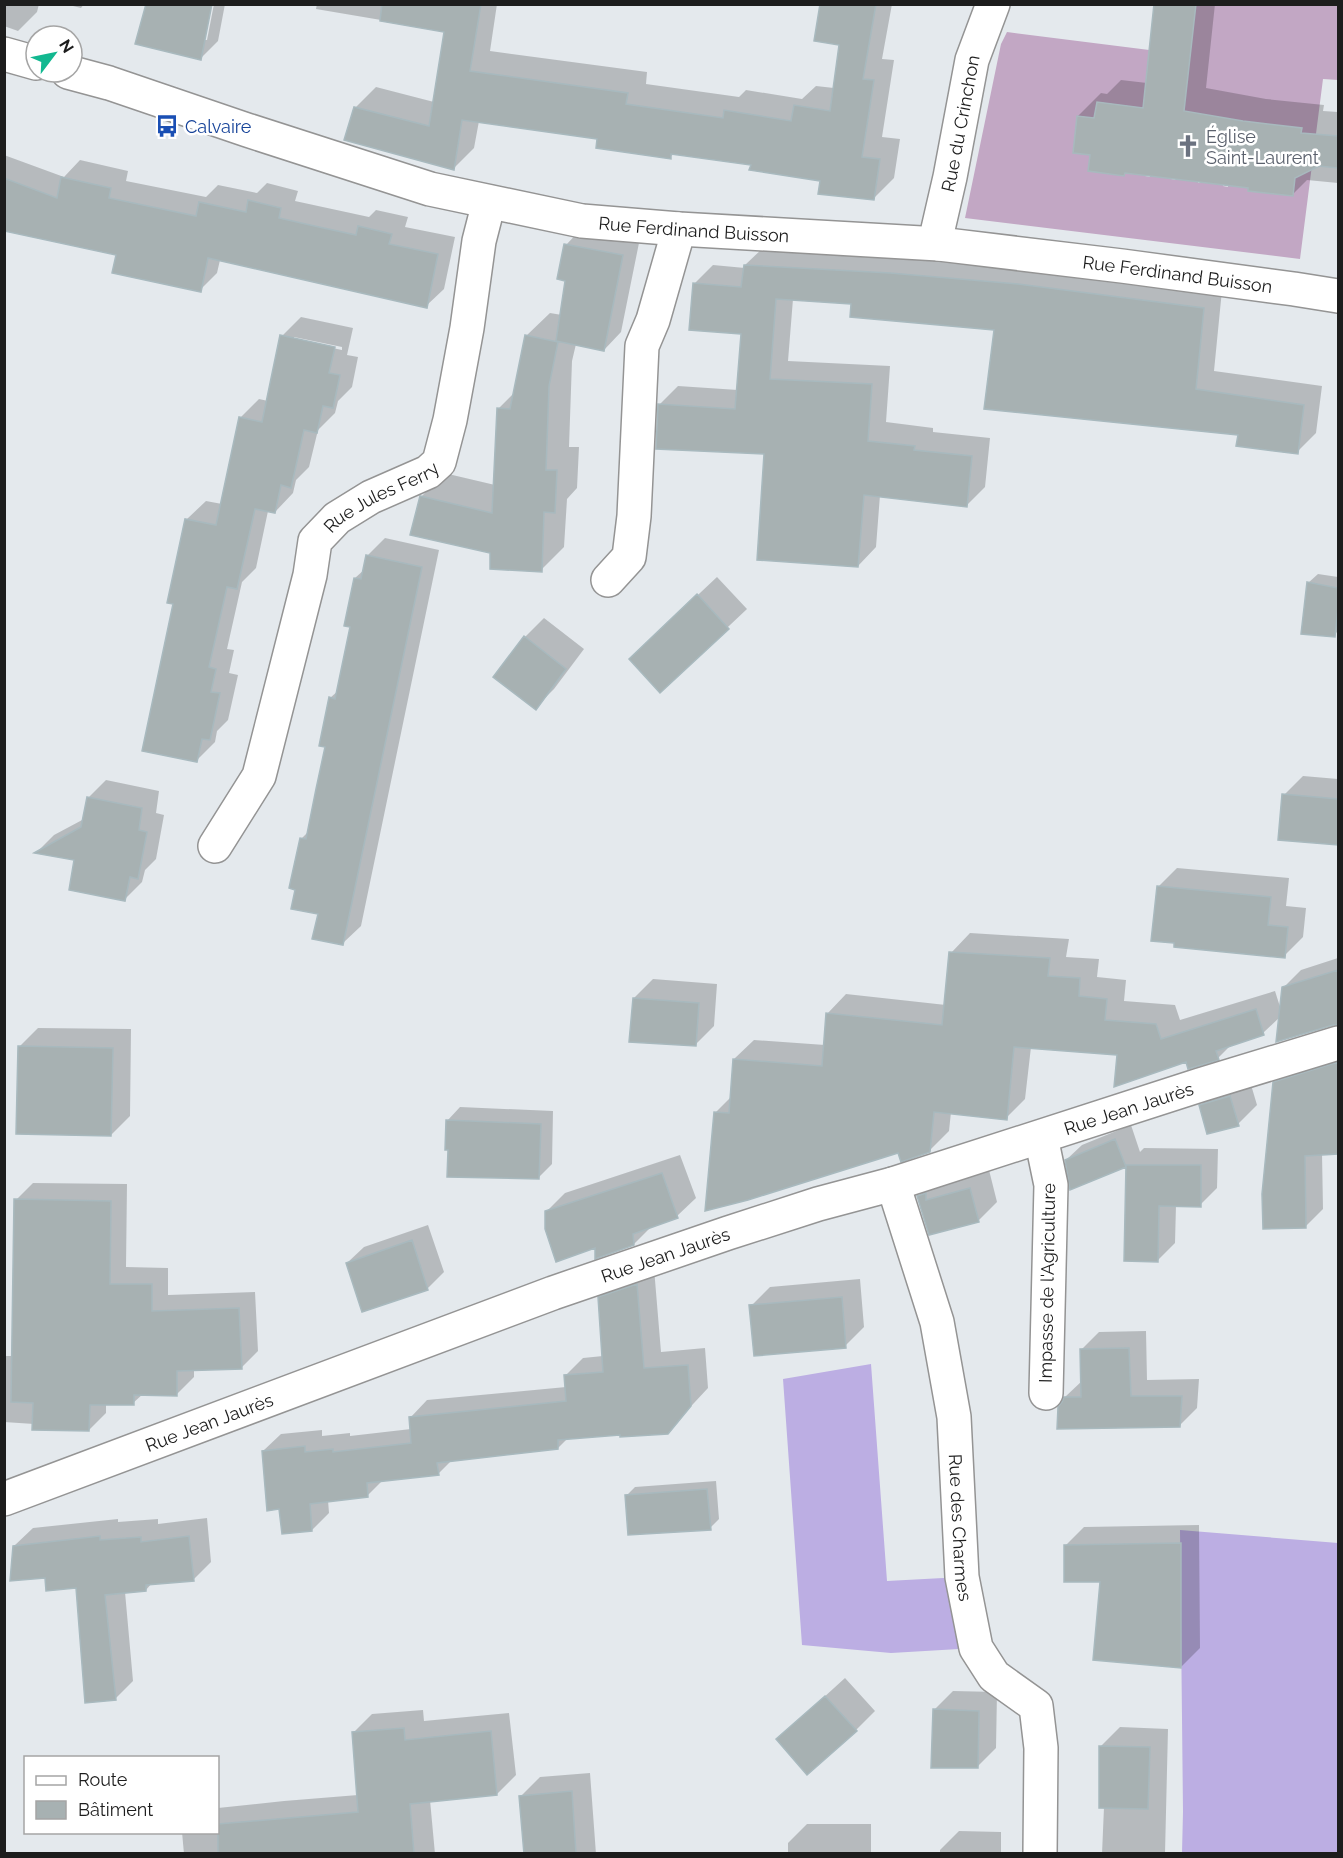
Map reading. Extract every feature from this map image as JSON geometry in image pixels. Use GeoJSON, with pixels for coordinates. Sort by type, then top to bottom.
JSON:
{"type":"FeatureCollection","features":[{"type":"Feature","properties":{"kind":"street","name":"Rue du Crinchon"},"geometry":{"type":"LineString","coordinates":[[939,244],[938,229],[972,60],[993,4]]}},
{"type":"Feature","properties":{"kind":"street"},"geometry":{"type":"LineString","coordinates":[[4,54],[24,60]]}},
{"type":"Feature","properties":{"kind":"street","name":"Rue Ferdinand Buisson"},"geometry":{"type":"LineString","coordinates":[[84,77],[430,189],[582,221],[939,244],[1122,266],[1338,296]]}},
{"type":"Feature","properties":{"kind":"street","name":"Rue Jules Ferry"},"geometry":{"type":"LineString","coordinates":[[215,846],[259,776],[310,575],[315,542],[337,518],[371,497],[428,472],[439,462],[450,420],[480,241],[489,202]]}},
{"type":"Feature","properties":{"kind":"street"},"geometry":{"type":"LineString","coordinates":[[608,580],[629,557],[634,516],[642,346],[653,320],[679,229]]}},
{"type":"Feature","properties":{"kind":"street","name":"Rue Jean Jaurès"},"geometry":{"type":"LineString","coordinates":[[4,1499],[553,1293],[728,1233],[818,1204],[893,1184],[1338,1043]]}},
{"type":"Feature","properties":{"kind":"street","name":"Impasse de l'Agriculture"},"geometry":{"type":"LineString","coordinates":[[1041,1137],[1051,1185],[1046,1393]]}},
{"type":"Feature","properties":{"kind":"street","name":"Rue des Charmes"},"geometry":{"type":"LineString","coordinates":[[893,1184],[937,1322],[954,1417],[962,1577],[976,1648],[994,1676],[1036,1706],[1041,1748],[1040,1854]]}},
{"type":"Feature","properties":{"kind":"shaded area"},"geometry":{"type":"Polygon","coordinates":[[[1196,5],[1338,5],[1338,80],[1323,79],[1300,259],[965,218],[1001,44],[1007,32],[1189,55],[1196,5]],[[1097,102],[1094,118],[1077,116],[1073,153],[1090,155],[1089,171],[1124,176],[1125,169],[1145,171],[1145,176],[1150,177],[1150,172],[1171,174],[1171,179],[1176,180],[1176,175],[1198,179],[1198,183],[1203,183],[1203,179],[1222,181],[1223,186],[1228,187],[1228,182],[1249,184],[1248,191],[1292,196],[1295,178],[1303,174],[1306,150],[1300,142],[1301,128],[1256,123],[1255,127],[1230,119],[1097,102]]]}},
{"type":"Feature","properties":{"kind":"shaded area"},"geometry":{"type":"Polygon","coordinates":[[[871,1364],[887,1581],[962,1577],[976,1648],[891,1653],[802,1645],[783,1379],[871,1364]]]}},
{"type":"Feature","properties":{"kind":"shaded area"},"geometry":{"type":"Polygon","coordinates":[[[1180,1530],[1338,1543],[1338,1853],[1182,1853],[1180,1530]]]}},
{"type":"Feature","properties":{"kind":"building"},"geometry":{"type":"Polygon","coordinates":[[[146,4],[212,4],[201,60],[135,44],[146,4]]]}},
{"type":"Feature","properties":{"kind":"building"},"geometry":{"type":"Polygon","coordinates":[[[382,4],[481,4],[470,71],[628,93],[626,104],[723,118],[724,110],[791,121],[794,105],[830,111],[839,45],[814,41],[820,4],[876,4],[863,79],[874,80],[862,157],[880,159],[874,200],[818,194],[820,181],[749,170],[751,165],[671,154],[671,159],[596,148],[597,139],[462,120],[454,170],[344,140],[354,107],[429,126],[444,32],[380,21],[382,4]]]}},
{"type":"Feature","properties":{"kind":"building","name":"Église Saint-Laurent"},"geometry":{"type":"Polygon","coordinates":[[[1154,4],[1196,4],[1184,111],[1302,128],[1301,133],[1338,136],[1338,168],[1319,166],[1295,178],[1293,196],[1248,191],[1248,188],[1125,173],[1124,176],[1088,171],[1090,155],[1073,153],[1077,116],[1094,118],[1097,102],[1143,108],[1154,4]]]}},
{"type":"Feature","properties":{"kind":"building"},"geometry":{"type":"Polygon","coordinates":[[[61,177],[111,188],[109,198],[196,216],[199,202],[246,212],[248,200],[281,208],[279,218],[356,235],[358,226],[392,234],[389,244],[438,254],[427,308],[208,258],[201,292],[112,273],[116,255],[4,231],[4,178],[57,198],[61,177]]]}},
{"type":"Feature","properties":{"kind":"building"},"geometry":{"type":"Polygon","coordinates":[[[564,244],[623,255],[604,351],[556,341],[565,281],[557,279],[564,244]]]}},
{"type":"Feature","properties":{"kind":"building"},"geometry":{"type":"Polygon","coordinates":[[[744,265],[890,273],[1018,284],[1204,308],[1196,389],[1304,405],[1298,454],[1236,446],[1238,435],[984,409],[994,330],[850,317],[851,304],[776,299],[770,379],[872,384],[868,441],[915,446],[914,450],[972,456],[967,507],[864,495],[858,567],[757,560],[764,454],[656,449],[658,404],[735,409],[741,334],[689,330],[693,283],[741,287],[744,265]]]}},
{"type":"Feature","properties":{"kind":"building"},"geometry":{"type":"Polygon","coordinates":[[[280,335],[335,347],[329,373],[340,375],[333,408],[323,406],[317,433],[304,430],[291,488],[281,485],[275,513],[255,509],[237,589],[227,587],[209,667],[216,669],[211,692],[220,693],[210,740],[202,739],[197,762],[142,751],[173,604],[167,603],[185,519],[216,525],[239,417],[262,422],[280,335]]]}},
{"type":"Feature","properties":{"kind":"building"},"geometry":{"type":"Polygon","coordinates":[[[525,335],[558,342],[549,386],[546,470],[557,470],[555,513],[544,512],[542,572],[490,569],[490,553],[410,535],[420,496],[492,513],[497,408],[510,409],[525,335]]]}},
{"type":"Feature","properties":{"kind":"building"},"geometry":{"type":"Polygon","coordinates":[[[366,555],[422,567],[343,945],[312,939],[318,914],[291,909],[295,890],[289,888],[300,838],[306,839],[325,747],[319,746],[329,697],[335,699],[350,627],[344,626],[354,578],[361,579],[366,555]]]}},
{"type":"Feature","properties":{"kind":"building"},"geometry":{"type":"Polygon","coordinates":[[[1307,582],[1338,588],[1335,637],[1301,634],[1307,582]]]}},
{"type":"Feature","properties":{"kind":"building"},"geometry":{"type":"Polygon","coordinates":[[[697,594],[729,629],[660,693],[629,659],[697,594]]]}},
{"type":"Feature","properties":{"kind":"building"},"geometry":{"type":"Polygon","coordinates":[[[524,636],[566,669],[536,710],[493,677],[524,636]]]}},
{"type":"Feature","properties":{"kind":"building"},"geometry":{"type":"Polygon","coordinates":[[[1282,794],[1338,799],[1338,845],[1278,840],[1282,794]]]}},
{"type":"Feature","properties":{"kind":"building"},"geometry":{"type":"Polygon","coordinates":[[[87,797],[142,808],[139,830],[147,832],[138,879],[130,877],[125,901],[69,890],[74,860],[34,853],[81,827],[87,797]]]}},
{"type":"Feature","properties":{"kind":"building"},"geometry":{"type":"Polygon","coordinates":[[[1157,886],[1271,897],[1268,925],[1288,927],[1285,958],[1174,947],[1174,943],[1151,941],[1157,886]]]}},
{"type":"Feature","properties":{"kind":"building"},"geometry":{"type":"Polygon","coordinates":[[[949,952],[1050,958],[1048,976],[1080,978],[1079,996],[1107,999],[1105,1020],[1156,1024],[1161,1039],[1256,1009],[1264,1035],[1216,1051],[1219,1060],[1188,1069],[1186,1062],[1114,1087],[1117,1055],[1014,1047],[1007,1120],[934,1112],[930,1152],[901,1162],[898,1153],[748,1200],[705,1211],[714,1112],[729,1113],[733,1059],[822,1066],[826,1013],[942,1025],[949,952]]]}},
{"type":"Feature","properties":{"kind":"building"},"geometry":{"type":"Polygon","coordinates":[[[1338,970],[1338,1025],[1276,1042],[1282,987],[1338,970]]]}},
{"type":"Feature","properties":{"kind":"building"},"geometry":{"type":"Polygon","coordinates":[[[633,998],[699,1003],[696,1046],[629,1042],[633,998]]]}},
{"type":"Feature","properties":{"kind":"building"},"geometry":{"type":"Polygon","coordinates":[[[18,1046],[113,1048],[111,1136],[16,1134],[18,1046]]]}},
{"type":"Feature","properties":{"kind":"building"},"geometry":{"type":"Polygon","coordinates":[[[1338,1062],[1338,1154],[1305,1156],[1306,1228],[1263,1229],[1262,1194],[1273,1082],[1338,1062]]]}},
{"type":"Feature","properties":{"kind":"building"},"geometry":{"type":"Polygon","coordinates":[[[1230,1096],[1239,1126],[1207,1134],[1199,1105],[1230,1096]]]}},
{"type":"Feature","properties":{"kind":"building"},"geometry":{"type":"Polygon","coordinates":[[[446,1120],[541,1124],[539,1179],[447,1177],[446,1120]]]}},
{"type":"Feature","properties":{"kind":"building"},"geometry":{"type":"Polygon","coordinates":[[[1115,1139],[1126,1167],[1070,1190],[1065,1160],[1115,1139]]]}},
{"type":"Feature","properties":{"kind":"building"},"geometry":{"type":"Polygon","coordinates":[[[1126,1165],[1201,1165],[1201,1207],[1159,1206],[1158,1262],[1124,1261],[1126,1165]]]}},
{"type":"Feature","properties":{"kind":"building"},"geometry":{"type":"Polygon","coordinates":[[[662,1173],[678,1218],[633,1234],[634,1245],[595,1259],[595,1248],[556,1262],[545,1229],[545,1211],[662,1173]]]}},
{"type":"Feature","properties":{"kind":"building"},"geometry":{"type":"Polygon","coordinates":[[[970,1188],[979,1222],[929,1235],[917,1196],[926,1193],[926,1200],[970,1188]]]}},
{"type":"Feature","properties":{"kind":"building"},"geometry":{"type":"Polygon","coordinates":[[[14,1199],[111,1201],[110,1284],[152,1284],[152,1311],[239,1308],[242,1369],[177,1371],[177,1396],[134,1395],[134,1405],[90,1405],[89,1431],[32,1430],[33,1403],[11,1402],[14,1199]]]}},
{"type":"Feature","properties":{"kind":"building"},"geometry":{"type":"Polygon","coordinates":[[[412,1240],[428,1290],[362,1312],[346,1263],[412,1240]]]}},
{"type":"Feature","properties":{"kind":"building"},"geometry":{"type":"Polygon","coordinates":[[[637,1284],[644,1368],[688,1365],[691,1406],[668,1434],[558,1440],[558,1449],[437,1463],[439,1475],[367,1483],[368,1497],[310,1504],[312,1531],[282,1534],[279,1509],[267,1511],[262,1451],[305,1446],[305,1452],[333,1449],[333,1452],[411,1443],[409,1417],[566,1401],[564,1375],[603,1372],[598,1297],[637,1284]]]}},
{"type":"Feature","properties":{"kind":"building"},"geometry":{"type":"Polygon","coordinates":[[[842,1297],[846,1348],[754,1356],[749,1305],[842,1297]]]}},
{"type":"Feature","properties":{"kind":"building"},"geometry":{"type":"Polygon","coordinates":[[[1129,1348],[1131,1396],[1182,1396],[1180,1427],[1057,1429],[1058,1407],[1064,1397],[1081,1397],[1080,1349],[1129,1348]]]}},
{"type":"Feature","properties":{"kind":"building"},"geometry":{"type":"Polygon","coordinates":[[[707,1489],[711,1530],[628,1535],[625,1495],[707,1489]]]}},
{"type":"Feature","properties":{"kind":"building"},"geometry":{"type":"Polygon","coordinates":[[[100,1536],[100,1540],[141,1537],[141,1542],[189,1536],[194,1581],[146,1585],[146,1591],[105,1595],[116,1700],[85,1703],[76,1588],[46,1591],[45,1578],[10,1581],[13,1546],[100,1536]]]}},
{"type":"Feature","properties":{"kind":"building"},"geometry":{"type":"Polygon","coordinates":[[[1181,1543],[1181,1668],[1093,1660],[1100,1582],[1064,1582],[1064,1545],[1181,1543]]]}},
{"type":"Feature","properties":{"kind":"building"},"geometry":{"type":"Polygon","coordinates":[[[825,1696],[857,1731],[807,1775],[776,1739],[825,1696]]]}},
{"type":"Feature","properties":{"kind":"building"},"geometry":{"type":"Polygon","coordinates":[[[933,1709],[979,1711],[978,1768],[931,1768],[933,1709]]]}},
{"type":"Feature","properties":{"kind":"building"},"geometry":{"type":"Polygon","coordinates":[[[404,1728],[405,1740],[491,1731],[497,1795],[410,1804],[414,1854],[218,1854],[219,1824],[358,1812],[352,1732],[404,1728]]]}},
{"type":"Feature","properties":{"kind":"building"},"geometry":{"type":"Polygon","coordinates":[[[1099,1746],[1150,1747],[1148,1809],[1099,1808],[1099,1746]]]}},
{"type":"Feature","properties":{"kind":"building"},"geometry":{"type":"Polygon","coordinates":[[[572,1791],[576,1854],[524,1854],[519,1796],[572,1791]]]}},
{"type":"Feature","properties":{"kind":"place","name":"Calvaire"},"geometry":{"type":"Point","coordinates":[167,126]}},
{"type":"Feature","properties":{"kind":"place","name":"Église Saint-Laurent"},"geometry":{"type":"Point","coordinates":[1188,146]}}]}
